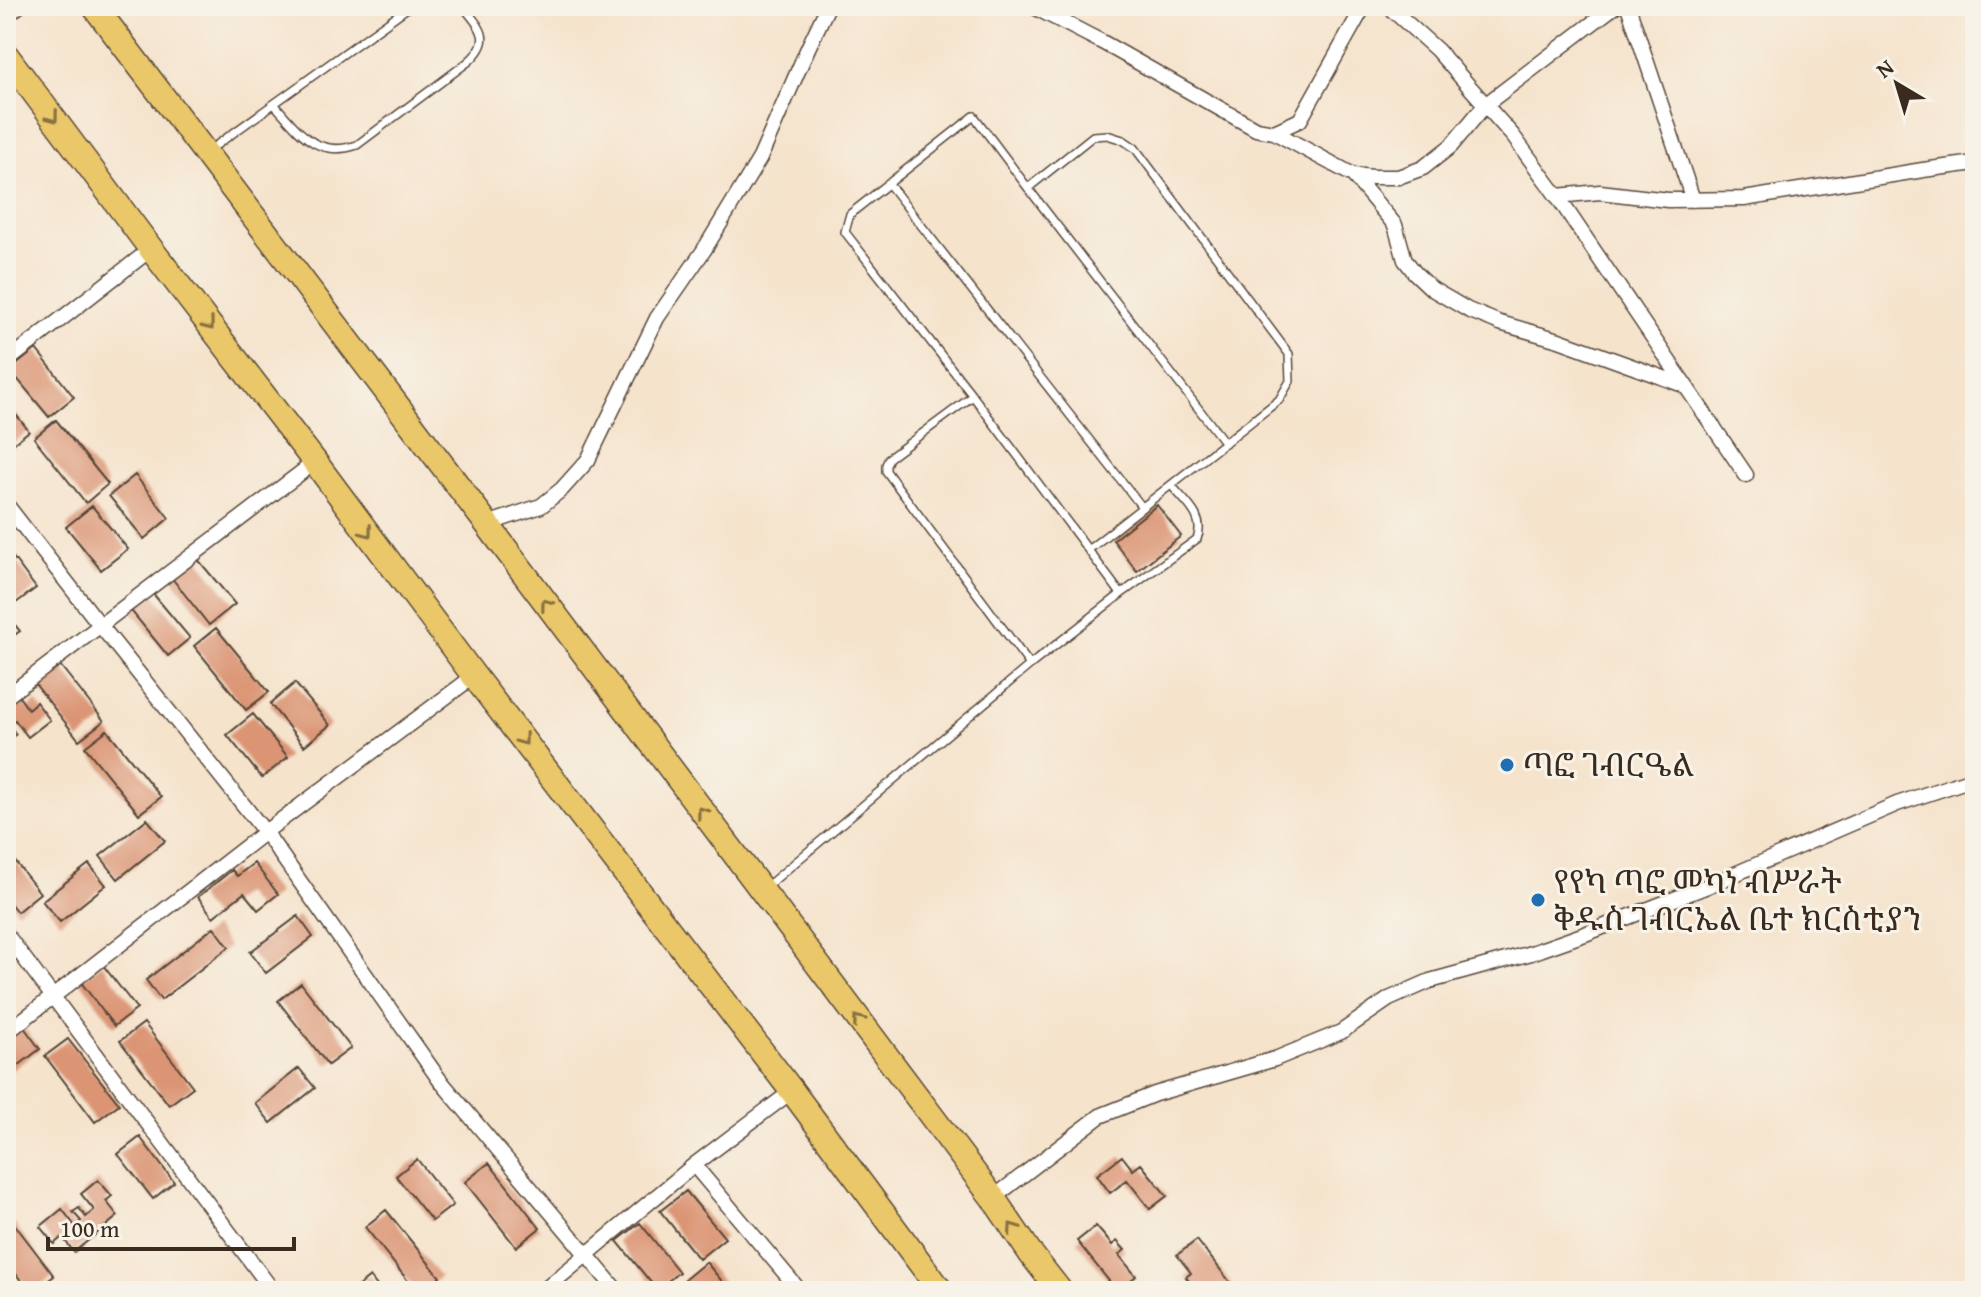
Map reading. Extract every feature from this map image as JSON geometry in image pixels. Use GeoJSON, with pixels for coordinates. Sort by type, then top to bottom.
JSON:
{"type":"FeatureCollection","features":[{"type":"Feature","properties":{"kind":"highway"},"geometry":{"type":"LineString","coordinates":[[94,6],[487,524],[1060,1291]]}},
{"type":"Feature","properties":{"kind":"highway"},"geometry":{"type":"LineString","coordinates":[[6,55],[941,1291]]}},
{"type":"Feature","properties":{"kind":"street"},"geometry":{"type":"LineString","coordinates":[[6,16],[19,6]]}},
{"type":"Feature","properties":{"kind":"street"},"geometry":{"type":"LineString","coordinates":[[487,524],[541,506],[562,489],[588,460],[657,318],[704,250],[760,158],[828,6]]}},
{"type":"Feature","properties":{"kind":"street"},"geometry":{"type":"LineString","coordinates":[[1032,6],[1256,129],[1274,132],[1353,175],[1395,225],[1405,260],[1415,273],[1432,289],[1468,310],[1686,386]]}},
{"type":"Feature","properties":{"kind":"street"},"geometry":{"type":"LineString","coordinates":[[1274,132],[1300,120],[1364,6]]}},
{"type":"Feature","properties":{"kind":"street"},"geometry":{"type":"LineString","coordinates":[[1388,6],[1437,50],[1513,136],[1746,475]]}},
{"type":"Feature","properties":{"kind":"street"},"geometry":{"type":"LineString","coordinates":[[1353,175],[1398,177],[1423,168],[1451,146],[1485,105],[1615,6]]}},
{"type":"Feature","properties":{"kind":"street"},"geometry":{"type":"LineString","coordinates":[[1628,6],[1693,200]]}},
{"type":"Feature","properties":{"kind":"street"},"geometry":{"type":"LineString","coordinates":[[1557,196],[1600,192],[1668,200],[1744,199],[1975,163]]}},
{"type":"Feature","properties":{"kind":"street"},"geometry":{"type":"LineString","coordinates":[[6,362],[151,249]]}},
{"type":"Feature","properties":{"kind":"street"},"geometry":{"type":"LineString","coordinates":[[6,697],[315,462]]}},
{"type":"Feature","properties":{"kind":"street"},"geometry":{"type":"LineString","coordinates":[[6,504],[265,832],[439,1079],[617,1291]]}},
{"type":"Feature","properties":{"kind":"street"},"geometry":{"type":"LineString","coordinates":[[6,1033],[265,832],[474,676]]}},
{"type":"Feature","properties":{"kind":"street"},"geometry":{"type":"LineString","coordinates":[[993,1198],[1100,1116],[1155,1094],[1275,1059],[1341,1032],[1389,999],[1430,981],[1531,953],[1585,934],[1705,887],[1897,804],[1975,778]]}},
{"type":"Feature","properties":{"kind":"street"},"geometry":{"type":"LineString","coordinates":[[6,934],[273,1291]]}},
{"type":"Feature","properties":{"kind":"street"},"geometry":{"type":"LineString","coordinates":[[549,1289],[586,1254],[694,1165],[792,1091]]}},
{"type":"Feature","properties":{"kind":"street"},"geometry":{"type":"LineString","coordinates":[[694,1165],[800,1291]]}},
{"type":"Feature","properties":{"kind":"lane"},"geometry":{"type":"LineString","coordinates":[[205,153],[410,6]]}},
{"type":"Feature","properties":{"kind":"lane"},"geometry":{"type":"LineString","coordinates":[[274,104],[305,137],[326,149],[341,150],[357,145],[479,52],[484,40],[482,31],[463,6]]}},
{"type":"Feature","properties":{"kind":"lane"},"geometry":{"type":"LineString","coordinates":[[1121,594],[845,232],[850,214],[974,116],[1225,443]]}},
{"type":"Feature","properties":{"kind":"lane"},"geometry":{"type":"LineString","coordinates":[[1028,188],[1093,136],[1107,135],[1123,140],[1135,148],[1289,354],[1290,381],[1279,400],[1088,550]]}},
{"type":"Feature","properties":{"kind":"lane"},"geometry":{"type":"LineString","coordinates":[[888,183],[1142,507]]}},
{"type":"Feature","properties":{"kind":"lane"},"geometry":{"type":"LineString","coordinates":[[973,396],[889,458],[886,471],[1030,665]]}},
{"type":"Feature","properties":{"kind":"lane"},"geometry":{"type":"LineString","coordinates":[[761,890],[1030,665],[1197,539],[1201,529],[1198,517],[1172,486]]}},
{"type":"Feature","properties":{"kind":"building"},"geometry":{"type":"Polygon","coordinates":[[[36,349],[74,397],[49,417],[10,370],[36,349]]]}},
{"type":"Feature","properties":{"kind":"building"},"geometry":{"type":"Polygon","coordinates":[[[6,402],[29,431],[7,449],[6,447],[6,402]]]}},
{"type":"Feature","properties":{"kind":"building"},"geometry":{"type":"Polygon","coordinates":[[[56,420],[108,484],[86,503],[34,438],[56,420]]]}},
{"type":"Feature","properties":{"kind":"building"},"geometry":{"type":"Polygon","coordinates":[[[135,475],[169,518],[144,539],[109,496],[135,475]]]}},
{"type":"Feature","properties":{"kind":"building"},"geometry":{"type":"Polygon","coordinates":[[[1157,505],[1181,536],[1137,571],[1113,540],[1157,505]]]}},
{"type":"Feature","properties":{"kind":"building"},"geometry":{"type":"Polygon","coordinates":[[[92,506],[128,549],[101,570],[66,527],[92,506]]]}},
{"type":"Feature","properties":{"kind":"building"},"geometry":{"type":"Polygon","coordinates":[[[6,548],[36,588],[12,606],[6,599],[6,548]]]}},
{"type":"Feature","properties":{"kind":"building"},"geometry":{"type":"Polygon","coordinates":[[[196,557],[235,604],[209,625],[171,577],[196,557]]]}},
{"type":"Feature","properties":{"kind":"building"},"geometry":{"type":"Polygon","coordinates":[[[150,590],[190,638],[168,656],[128,607],[150,590]]]}},
{"type":"Feature","properties":{"kind":"building"},"geometry":{"type":"Polygon","coordinates":[[[6,614],[20,631],[6,641],[6,614]]]}},
{"type":"Feature","properties":{"kind":"building"},"geometry":{"type":"Polygon","coordinates":[[[216,628],[269,692],[246,710],[194,646],[216,628]]]}},
{"type":"Feature","properties":{"kind":"building"},"geometry":{"type":"Polygon","coordinates":[[[56,660],[104,721],[79,740],[32,680],[56,660]]]}},
{"type":"Feature","properties":{"kind":"building"},"geometry":{"type":"Polygon","coordinates":[[[295,683],[330,725],[304,746],[270,704],[295,683]]]}},
{"type":"Feature","properties":{"kind":"building"},"geometry":{"type":"Polygon","coordinates":[[[17,694],[28,709],[36,702],[50,720],[28,737],[15,720],[9,725],[16,734],[11,738],[6,733],[6,703],[17,694]]]}},
{"type":"Feature","properties":{"kind":"building"},"geometry":{"type":"Polygon","coordinates":[[[253,714],[288,757],[262,778],[227,735],[253,714]]]}},
{"type":"Feature","properties":{"kind":"building"},"geometry":{"type":"Polygon","coordinates":[[[107,730],[161,797],[139,814],[85,747],[107,730]]]}},
{"type":"Feature","properties":{"kind":"building"},"geometry":{"type":"Polygon","coordinates":[[[147,819],[165,841],[118,879],[100,856],[147,819]]]}},
{"type":"Feature","properties":{"kind":"building"},"geometry":{"type":"Polygon","coordinates":[[[6,850],[40,893],[17,912],[6,898],[6,850]]]}},
{"type":"Feature","properties":{"kind":"building"},"geometry":{"type":"Polygon","coordinates":[[[254,863],[278,894],[258,910],[244,893],[213,917],[198,897],[232,870],[237,876],[254,863]]]}},
{"type":"Feature","properties":{"kind":"building"},"geometry":{"type":"Polygon","coordinates":[[[89,864],[106,885],[60,922],[42,901],[89,864]]]}},
{"type":"Feature","properties":{"kind":"building"},"geometry":{"type":"Polygon","coordinates":[[[298,916],[313,937],[266,973],[250,952],[298,916]]]}},
{"type":"Feature","properties":{"kind":"building"},"geometry":{"type":"Polygon","coordinates":[[[214,927],[229,947],[161,1000],[146,980],[214,927]]]}},
{"type":"Feature","properties":{"kind":"building"},"geometry":{"type":"Polygon","coordinates":[[[102,964],[137,1009],[114,1026],[80,981],[102,964]]]}},
{"type":"Feature","properties":{"kind":"building"},"geometry":{"type":"Polygon","coordinates":[[[301,983],[351,1048],[328,1065],[278,1001],[301,983]]]}},
{"type":"Feature","properties":{"kind":"building"},"geometry":{"type":"Polygon","coordinates":[[[144,1023],[193,1087],[169,1105],[120,1041],[144,1023]]]}},
{"type":"Feature","properties":{"kind":"building"},"geometry":{"type":"Polygon","coordinates":[[[23,1026],[40,1049],[6,1075],[6,1039],[23,1026]]]}},
{"type":"Feature","properties":{"kind":"building"},"geometry":{"type":"Polygon","coordinates":[[[68,1039],[119,1104],[95,1122],[45,1056],[68,1039]]]}},
{"type":"Feature","properties":{"kind":"building"},"geometry":{"type":"Polygon","coordinates":[[[299,1068],[315,1088],[271,1123],[255,1103],[299,1068]]]}},
{"type":"Feature","properties":{"kind":"building"},"geometry":{"type":"Polygon","coordinates":[[[140,1137],[174,1182],[153,1199],[118,1154],[140,1137]]]}},
{"type":"Feature","properties":{"kind":"building"},"geometry":{"type":"Polygon","coordinates":[[[1122,1156],[1133,1170],[1141,1164],[1167,1196],[1150,1209],[1127,1180],[1110,1193],[1097,1175],[1122,1156]]]}},
{"type":"Feature","properties":{"kind":"building"},"geometry":{"type":"Polygon","coordinates":[[[417,1159],[453,1205],[432,1221],[396,1176],[417,1159]]]}},
{"type":"Feature","properties":{"kind":"building"},"geometry":{"type":"Polygon","coordinates":[[[489,1163],[540,1228],[516,1247],[465,1182],[489,1163]]]}},
{"type":"Feature","properties":{"kind":"building"},"geometry":{"type":"Polygon","coordinates":[[[98,1180],[112,1196],[106,1201],[118,1216],[74,1252],[62,1237],[54,1244],[40,1227],[62,1209],[75,1226],[81,1221],[73,1212],[79,1208],[86,1217],[94,1210],[81,1194],[98,1180]]]}},
{"type":"Feature","properties":{"kind":"building"},"geometry":{"type":"Polygon","coordinates":[[[686,1191],[725,1238],[699,1259],[660,1211],[686,1191]]]}},
{"type":"Feature","properties":{"kind":"building"},"geometry":{"type":"Polygon","coordinates":[[[386,1210],[440,1277],[422,1291],[416,1291],[365,1227],[386,1210]]]}},
{"type":"Feature","properties":{"kind":"building"},"geometry":{"type":"Polygon","coordinates":[[[6,1213],[54,1276],[34,1291],[29,1291],[6,1261],[6,1213]]]}},
{"type":"Feature","properties":{"kind":"building"},"geometry":{"type":"Polygon","coordinates":[[[640,1223],[679,1272],[657,1290],[617,1241],[640,1223]]]}},
{"type":"Feature","properties":{"kind":"building"},"geometry":{"type":"Polygon","coordinates":[[[1096,1226],[1112,1245],[1117,1241],[1125,1250],[1119,1255],[1136,1276],[1117,1291],[1077,1241],[1096,1226]]]}},
{"type":"Feature","properties":{"kind":"building"},"geometry":{"type":"Polygon","coordinates":[[[1197,1240],[1237,1291],[1205,1291],[1199,1284],[1194,1288],[1186,1277],[1191,1273],[1177,1255],[1197,1240]]]}},
{"type":"Feature","properties":{"kind":"building"},"geometry":{"type":"Polygon","coordinates":[[[706,1262],[730,1291],[693,1291],[684,1280],[706,1262]]]}},
{"type":"Feature","properties":{"kind":"building"},"geometry":{"type":"Polygon","coordinates":[[[370,1277],[381,1291],[352,1291],[370,1277]]]}},
{"type":"Feature","properties":{"kind":"place","name":"ጣፎ ገብርዔል"},"geometry":{"type":"Point","coordinates":[1507,765]}},
{"type":"Feature","properties":{"kind":"place","name":"የየካ ጣፎ መካነ ብሥራት ቅዱስ ገብርኤል ቤተ ክርስቲያን"},"geometry":{"type":"Point","coordinates":[1538,900]}}]}
